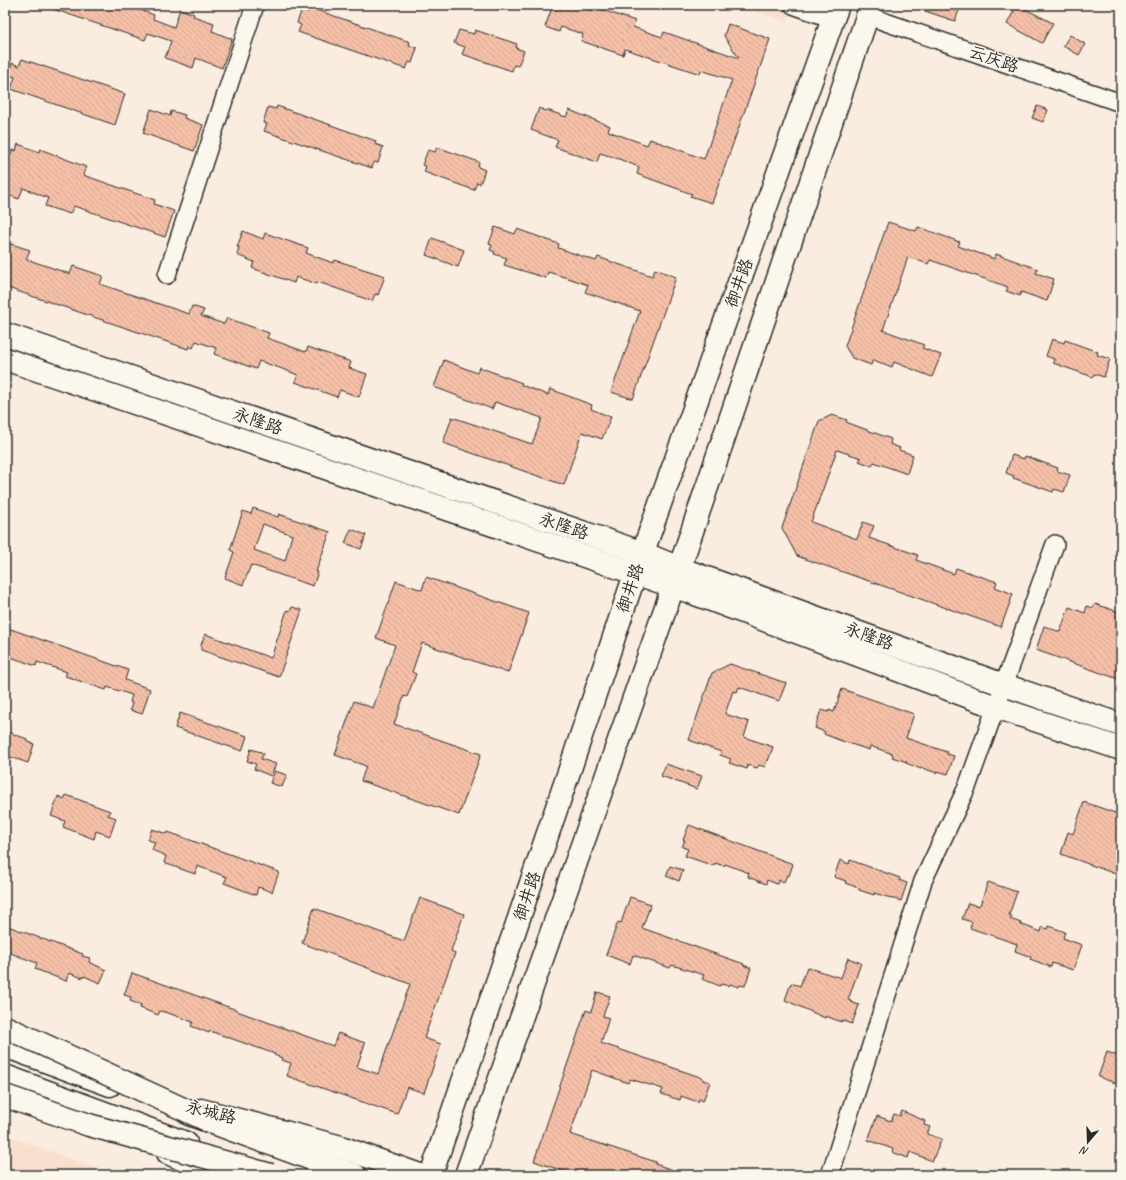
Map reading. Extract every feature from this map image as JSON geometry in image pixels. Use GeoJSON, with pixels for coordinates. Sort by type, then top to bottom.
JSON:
{"type":"FeatureCollection","features":[{"type":"Feature","properties":{"kind":"main road","name":"御井路"},"geometry":{"type":"LineString","coordinates":[[466,1175],[676,578],[869,10]]}},
{"type":"Feature","properties":{"kind":"main road","name":"御井路"},"geometry":{"type":"LineString","coordinates":[[432,1175],[635,574],[836,12]]}},
{"type":"Feature","properties":{"kind":"main road","name":"永隆路"},"geometry":{"type":"LineString","coordinates":[[5,334],[643,553],[676,578],[996,707],[1121,749]]}},
{"type":"Feature","properties":{"kind":"main road","name":"永隆路"},"geometry":{"type":"LineString","coordinates":[[5,359],[635,574],[676,578],[1004,685],[1121,725]]}},
{"type":"Feature","properties":{"kind":"main road"},"geometry":{"type":"LineString","coordinates":[[5,1027],[206,1120]]}},
{"type":"Feature","properties":{"kind":"main road","name":"永城路"},"geometry":{"type":"LineString","coordinates":[[5,1043],[97,1077],[188,1107],[341,1147],[420,1175]]}},
{"type":"Feature","properties":{"kind":"main road"},"geometry":{"type":"LineString","coordinates":[[5,1046],[355,1175]]}},
{"type":"Feature","properties":{"kind":"main road"},"geometry":{"type":"LineString","coordinates":[[5,1076],[272,1175]]}},
{"type":"Feature","properties":{"kind":"main road"},"geometry":{"type":"LineString","coordinates":[[5,1084],[63,1107],[216,1175]]}},
{"type":"Feature","properties":{"kind":"main road"},"geometry":{"type":"LineString","coordinates":[[5,1096],[89,1125],[272,1175]]}},
{"type":"Feature","properties":{"kind":"street"},"geometry":{"type":"LineString","coordinates":[[167,274],[254,5]]}},
{"type":"Feature","properties":{"kind":"street"},"geometry":{"type":"LineString","coordinates":[[794,5],[836,12]]}},
{"type":"Feature","properties":{"kind":"street","name":"云庆路"},"geometry":{"type":"LineString","coordinates":[[869,10],[1121,103]]}},
{"type":"Feature","properties":{"kind":"street"},"geometry":{"type":"LineString","coordinates":[[830,1175],[923,881],[967,787],[1055,544]]}},
{"type":"Feature","properties":{"kind":"shaded area"},"geometry":{"type":"Polygon","coordinates":[[[737,5],[794,5],[787,22],[737,5]]]}},
{"type":"Feature","properties":{"kind":"shaded area"},"geometry":{"type":"Polygon","coordinates":[[[5,1135],[115,1175],[5,1175],[5,1135]]]}},
{"type":"Feature","properties":{"kind":"building"},"geometry":{"type":"Polygon","coordinates":[[[48,5],[136,5],[135,8],[154,15],[153,19],[174,27],[180,9],[194,14],[193,16],[214,23],[212,31],[232,39],[222,68],[196,58],[193,68],[165,58],[171,41],[148,33],[145,40],[47,7],[48,5]]]}},
{"type":"Feature","properties":{"kind":"building"},"geometry":{"type":"Polygon","coordinates":[[[553,5],[574,5],[592,11],[594,7],[635,21],[633,27],[662,37],[664,32],[739,58],[724,36],[728,24],[770,39],[712,203],[690,196],[692,194],[637,174],[639,167],[619,159],[600,153],[597,162],[555,147],[558,140],[531,130],[539,108],[566,117],[569,110],[610,126],[608,131],[647,145],[650,139],[704,159],[732,80],[701,70],[700,74],[625,49],[623,55],[581,41],[583,34],[561,27],[559,32],[545,27],[553,5]]]}},
{"type":"Feature","properties":{"kind":"building"},"geometry":{"type":"Polygon","coordinates":[[[914,5],[961,5],[955,21],[913,7],[914,5]]]}},
{"type":"Feature","properties":{"kind":"building"},"geometry":{"type":"Polygon","coordinates":[[[1017,5],[1053,23],[1042,43],[1007,24],[1017,5]]]}},
{"type":"Feature","properties":{"kind":"building"},"geometry":{"type":"Polygon","coordinates":[[[311,8],[410,42],[409,45],[417,48],[412,63],[409,62],[406,69],[298,32],[301,25],[297,23],[302,9],[309,12],[311,8]]]}},
{"type":"Feature","properties":{"kind":"building"},"geometry":{"type":"Polygon","coordinates":[[[459,30],[474,34],[475,30],[517,44],[516,48],[524,51],[518,66],[514,65],[512,71],[462,54],[465,47],[454,43],[459,30]]]}},
{"type":"Feature","properties":{"kind":"building"},"geometry":{"type":"Polygon","coordinates":[[[1070,35],[1085,44],[1079,55],[1063,46],[1070,35]]]}},
{"type":"Feature","properties":{"kind":"building"},"geometry":{"type":"Polygon","coordinates":[[[22,59],[125,94],[115,125],[11,89],[15,77],[8,75],[12,63],[19,66],[22,59]]]}},
{"type":"Feature","properties":{"kind":"building"},"geometry":{"type":"Polygon","coordinates":[[[277,106],[376,141],[375,144],[383,147],[378,163],[374,162],[372,168],[264,131],[267,124],[263,123],[268,107],[276,109],[277,106]]]}},
{"type":"Feature","properties":{"kind":"building"},"geometry":{"type":"Polygon","coordinates":[[[1037,106],[1048,110],[1043,122],[1032,118],[1037,106]]]}},
{"type":"Feature","properties":{"kind":"building"},"geometry":{"type":"Polygon","coordinates":[[[151,109],[170,116],[171,111],[185,115],[184,118],[203,125],[194,151],[143,133],[151,109]]]}},
{"type":"Feature","properties":{"kind":"building"},"geometry":{"type":"Polygon","coordinates":[[[18,144],[39,152],[40,149],[86,167],[83,175],[155,200],[154,204],[174,211],[165,237],[74,206],[70,214],[45,206],[48,198],[23,188],[19,199],[5,194],[8,184],[5,183],[5,152],[11,154],[12,150],[16,151],[18,144]]]}},
{"type":"Feature","properties":{"kind":"building"},"geometry":{"type":"Polygon","coordinates":[[[437,147],[479,162],[478,167],[485,170],[480,184],[477,182],[474,190],[424,172],[426,166],[422,165],[428,150],[435,152],[437,147]]]}},
{"type":"Feature","properties":{"kind":"building"},"geometry":{"type":"Polygon","coordinates":[[[888,222],[916,231],[918,227],[960,242],[958,246],[995,259],[996,254],[1038,269],[1036,273],[1054,279],[1047,301],[1021,292],[1020,296],[1006,291],[1008,287],[930,260],[928,264],[908,257],[883,330],[924,345],[922,348],[941,355],[932,377],[894,362],[892,367],[873,360],[871,365],[852,358],[845,346],[888,222]]]}},
{"type":"Feature","properties":{"kind":"building"},"geometry":{"type":"Polygon","coordinates":[[[495,227],[515,234],[517,229],[559,244],[558,248],[596,261],[598,257],[652,276],[655,269],[676,277],[633,399],[611,392],[640,311],[585,292],[588,285],[571,279],[548,272],[546,278],[504,265],[507,258],[494,254],[495,252],[490,250],[492,245],[489,244],[495,227]]]}},
{"type":"Feature","properties":{"kind":"building"},"geometry":{"type":"Polygon","coordinates":[[[243,231],[263,239],[265,233],[308,248],[306,253],[333,263],[335,260],[385,276],[378,295],[375,294],[372,301],[318,282],[317,284],[296,277],[294,283],[252,268],[254,262],[237,255],[239,247],[237,247],[243,231]]]}},
{"type":"Feature","properties":{"kind":"building"},"geometry":{"type":"Polygon","coordinates":[[[432,238],[464,250],[458,267],[426,255],[432,238]]]}},
{"type":"Feature","properties":{"kind":"building"},"geometry":{"type":"Polygon","coordinates":[[[5,242],[30,250],[26,259],[70,274],[73,266],[103,276],[100,284],[189,314],[192,306],[204,310],[201,316],[224,324],[227,318],[269,333],[267,338],[306,352],[308,347],[351,362],[349,368],[367,374],[359,397],[340,390],[337,397],[295,382],[298,375],[259,361],[256,369],[214,354],[216,348],[196,341],[193,348],[189,346],[188,349],[5,287],[5,242]]]}},
{"type":"Feature","properties":{"kind":"building"},"geometry":{"type":"Polygon","coordinates":[[[1052,339],[1064,343],[1065,340],[1098,352],[1097,355],[1110,359],[1104,377],[1094,374],[1093,377],[1053,363],[1054,359],[1046,356],[1052,339]]]}},
{"type":"Feature","properties":{"kind":"building"},"geometry":{"type":"Polygon","coordinates":[[[444,360],[477,373],[479,367],[522,383],[521,385],[548,395],[550,389],[592,405],[591,409],[611,417],[602,439],[582,432],[564,485],[443,443],[452,417],[532,444],[542,418],[495,402],[492,409],[434,387],[444,360]]]}},
{"type":"Feature","properties":{"kind":"building"},"geometry":{"type":"Polygon","coordinates":[[[832,415],[847,420],[846,422],[891,439],[890,444],[900,448],[899,450],[913,455],[907,474],[874,462],[872,466],[859,461],[861,458],[837,450],[811,522],[857,539],[863,522],[874,526],[869,538],[918,555],[916,560],[954,574],[956,568],[997,582],[995,587],[1013,594],[1001,627],[797,556],[782,528],[819,421],[832,415]]]}},
{"type":"Feature","properties":{"kind":"building"},"geometry":{"type":"Polygon","coordinates":[[[1012,455],[1024,459],[1025,456],[1058,468],[1057,471],[1070,475],[1064,492],[1054,489],[1053,492],[1013,478],[1014,476],[1006,473],[1012,455]]]}},
{"type":"Feature","properties":{"kind":"building"},"geometry":{"type":"Polygon","coordinates":[[[253,508],[278,517],[279,514],[330,532],[316,572],[318,572],[313,586],[251,565],[243,585],[225,578],[234,552],[230,550],[243,511],[251,514],[253,508]],[[263,524],[254,550],[285,561],[292,535],[263,524]]]}},
{"type":"Feature","properties":{"kind":"building"},"geometry":{"type":"Polygon","coordinates":[[[351,529],[366,535],[361,549],[345,543],[351,529]]]}},
{"type":"Feature","properties":{"kind":"building"},"geometry":{"type":"Polygon","coordinates":[[[426,577],[529,613],[508,673],[422,643],[412,672],[416,674],[407,697],[404,696],[394,724],[481,754],[459,815],[361,781],[366,766],[335,755],[354,701],[373,708],[395,645],[376,638],[396,581],[422,590],[426,577]]]}},
{"type":"Feature","properties":{"kind":"building"},"geometry":{"type":"Polygon","coordinates":[[[1095,604],[1119,612],[1117,617],[1121,619],[1121,680],[1036,650],[1044,626],[1060,632],[1069,607],[1085,613],[1087,606],[1093,608],[1095,604]]]}},
{"type":"Feature","properties":{"kind":"building"},"geometry":{"type":"Polygon","coordinates":[[[292,607],[302,610],[279,677],[201,650],[201,645],[205,634],[271,658],[287,610],[290,611],[292,607]]]}},
{"type":"Feature","properties":{"kind":"building"},"geometry":{"type":"Polygon","coordinates":[[[5,627],[128,670],[125,680],[150,689],[142,714],[130,710],[132,695],[107,687],[106,690],[65,676],[67,672],[37,662],[36,666],[5,655],[5,627]]]}},
{"type":"Feature","properties":{"kind":"building"},"geometry":{"type":"Polygon","coordinates":[[[730,664],[786,683],[779,701],[739,687],[737,692],[733,691],[725,714],[749,722],[744,737],[773,747],[765,767],[759,765],[757,768],[748,765],[747,769],[729,763],[731,759],[720,755],[721,752],[689,740],[712,673],[730,664]]]}},
{"type":"Feature","properties":{"kind":"building"},"geometry":{"type":"Polygon","coordinates":[[[842,689],[914,714],[906,738],[947,752],[947,754],[954,756],[948,774],[921,769],[892,757],[893,754],[870,746],[869,750],[839,740],[824,734],[825,732],[815,728],[821,710],[829,712],[829,710],[834,712],[842,689]]]}},
{"type":"Feature","properties":{"kind":"building"},"geometry":{"type":"Polygon","coordinates":[[[180,713],[247,736],[242,751],[175,728],[180,713]]]}},
{"type":"Feature","properties":{"kind":"building"},"geometry":{"type":"Polygon","coordinates":[[[5,731],[27,739],[26,741],[34,744],[28,763],[5,755],[5,731]]]}},
{"type":"Feature","properties":{"kind":"building"},"geometry":{"type":"Polygon","coordinates":[[[251,749],[264,753],[261,759],[276,764],[271,776],[254,769],[256,764],[247,761],[251,749]]]}},
{"type":"Feature","properties":{"kind":"building"},"geometry":{"type":"Polygon","coordinates":[[[666,764],[702,776],[697,789],[661,776],[666,764]]]}},
{"type":"Feature","properties":{"kind":"building"},"geometry":{"type":"Polygon","coordinates":[[[275,771],[287,775],[282,787],[270,783],[275,771]]]}},
{"type":"Feature","properties":{"kind":"building"},"geometry":{"type":"Polygon","coordinates":[[[66,795],[110,811],[108,815],[116,818],[110,836],[96,831],[94,839],[63,827],[65,821],[51,816],[58,796],[64,799],[66,795]]]}},
{"type":"Feature","properties":{"kind":"building"},"geometry":{"type":"Polygon","coordinates":[[[1084,802],[1121,815],[1121,876],[1061,854],[1068,832],[1073,834],[1084,802]]]}},
{"type":"Feature","properties":{"kind":"building"},"geometry":{"type":"Polygon","coordinates":[[[689,825],[793,864],[789,876],[787,875],[784,882],[779,880],[777,884],[767,880],[766,884],[748,877],[749,873],[725,864],[724,866],[715,863],[714,866],[685,856],[688,849],[682,847],[689,825]]]}},
{"type":"Feature","properties":{"kind":"building"},"geometry":{"type":"Polygon","coordinates":[[[152,829],[167,834],[168,832],[279,872],[272,892],[258,887],[256,895],[224,883],[227,877],[197,866],[195,874],[164,863],[166,856],[152,850],[155,842],[148,840],[152,829]]]}},
{"type":"Feature","properties":{"kind":"building"},"geometry":{"type":"Polygon","coordinates":[[[840,860],[849,864],[850,860],[900,878],[899,880],[907,883],[901,901],[859,890],[859,888],[845,883],[846,881],[834,877],[840,860]]]}},
{"type":"Feature","properties":{"kind":"building"},"geometry":{"type":"Polygon","coordinates":[[[670,866],[683,870],[679,881],[666,876],[670,866]]]}},
{"type":"Feature","properties":{"kind":"building"},"geometry":{"type":"Polygon","coordinates":[[[988,882],[1017,892],[1009,915],[1012,916],[1010,919],[1041,932],[1042,927],[1048,929],[1049,926],[1065,932],[1063,938],[1082,945],[1073,970],[1052,963],[1051,967],[1030,959],[1031,957],[1015,951],[1017,944],[970,928],[972,922],[962,919],[968,903],[978,906],[980,905],[988,882]]]}},
{"type":"Feature","properties":{"kind":"building"},"geometry":{"type":"Polygon","coordinates":[[[630,897],[651,904],[642,928],[744,964],[743,965],[751,968],[745,986],[740,985],[739,987],[730,984],[729,986],[721,984],[720,986],[702,979],[704,975],[672,965],[670,968],[633,955],[630,964],[606,955],[618,922],[621,923],[630,897]]]}},
{"type":"Feature","properties":{"kind":"building"},"geometry":{"type":"Polygon","coordinates":[[[420,898],[464,914],[451,951],[455,953],[424,1038],[441,1044],[424,1093],[407,1087],[397,1114],[287,1076],[291,1063],[281,1060],[282,1058],[274,1055],[275,1054],[210,1031],[209,1033],[191,1026],[193,1022],[168,1013],[160,1011],[158,1015],[140,1008],[141,1005],[130,1001],[131,997],[124,995],[132,973],[333,1046],[338,1033],[365,1043],[357,1067],[378,1074],[410,984],[302,943],[314,908],[404,941],[420,898]]]}},
{"type":"Feature","properties":{"kind":"building"},"geometry":{"type":"Polygon","coordinates":[[[5,925],[90,958],[89,962],[106,970],[100,983],[84,976],[83,978],[69,973],[66,981],[35,969],[37,963],[5,951],[5,925]]]}},
{"type":"Feature","properties":{"kind":"building"},"geometry":{"type":"Polygon","coordinates":[[[848,958],[861,963],[848,1000],[859,1005],[852,1024],[842,1020],[841,1022],[826,1016],[825,1018],[785,1000],[791,983],[800,986],[807,967],[841,978],[848,958]]]}},
{"type":"Feature","properties":{"kind":"building"},"geometry":{"type":"Polygon","coordinates":[[[597,992],[610,996],[603,1016],[609,1018],[601,1043],[703,1078],[703,1080],[710,1082],[703,1101],[699,1099],[698,1102],[681,1096],[680,1100],[661,1094],[663,1089],[630,1079],[628,1083],[592,1070],[570,1134],[656,1162],[655,1164],[682,1173],[682,1175],[574,1175],[534,1161],[586,1010],[591,1012],[597,992]]]}},
{"type":"Feature","properties":{"kind":"building"},"geometry":{"type":"Polygon","coordinates":[[[1107,1052],[1121,1057],[1121,1085],[1098,1077],[1107,1052]]]}},
{"type":"Feature","properties":{"kind":"building"},"geometry":{"type":"Polygon","coordinates":[[[902,1111],[925,1121],[924,1125],[930,1127],[927,1134],[942,1139],[932,1161],[910,1152],[908,1158],[892,1152],[893,1149],[868,1140],[877,1116],[891,1121],[894,1114],[900,1116],[902,1111]]]}}]}
